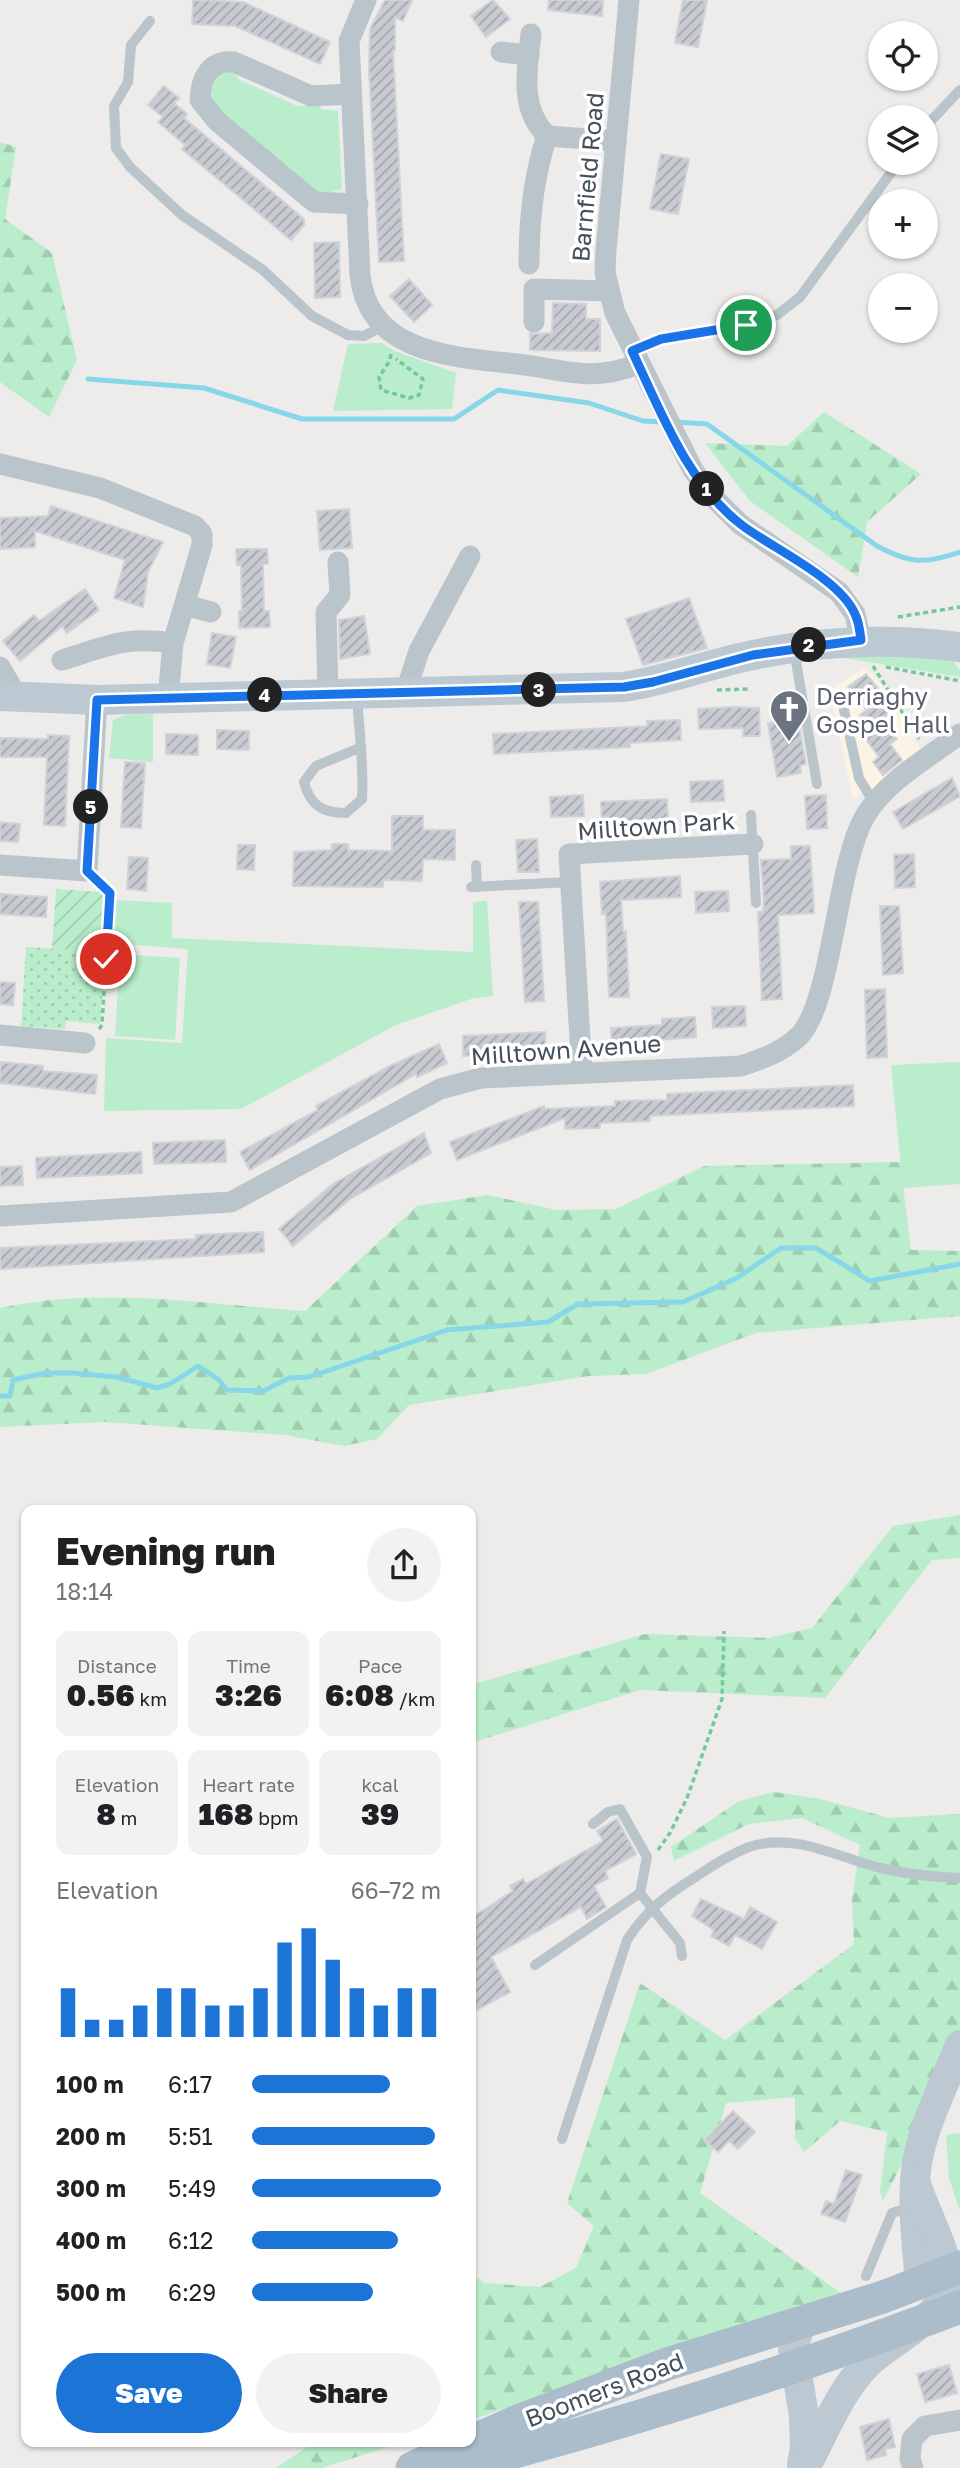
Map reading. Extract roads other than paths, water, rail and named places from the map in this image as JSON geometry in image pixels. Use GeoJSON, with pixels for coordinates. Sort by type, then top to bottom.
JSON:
{"type":"FeatureCollection","features":[{"type":"Feature","properties":{"kind":"main road"},"geometry":{"type":"LineString","coordinates":[[803,2348],[921,2322],[949,2285]]}},
{"type":"Feature","properties":{"kind":"main road"},"geometry":{"type":"LineString","coordinates":[[803,2348],[949,2285]]}},
{"type":"Feature","properties":{"kind":"main road","name":"Boomers Road"},"geometry":{"type":"LineString","coordinates":[[476,2439],[667,2364],[803,2348]]}},
{"type":"Feature","properties":{"kind":"main road","name":"Boomers Road"},"geometry":{"type":"LineString","coordinates":[[454,2468],[530,2448],[803,2348]]}},
{"type":"Feature","properties":{"kind":"main road","name":"Boomers Road"},"geometry":{"type":"LineString","coordinates":[[412,2468],[459,2447]]}},
{"type":"Feature","properties":{"kind":"street"},"geometry":{"type":"LineString","coordinates":[[366,0],[349,41],[360,275],[362,293],[370,312],[390,339],[451,357],[592,376],[635,358]]}},
{"type":"Feature","properties":{"kind":"street","name":"Barnfield Road"},"geometry":{"type":"LineString","coordinates":[[629,0],[606,250],[608,291],[635,358],[693,471],[714,498],[740,524],[839,592],[855,614],[866,652]]}},
{"type":"Feature","properties":{"kind":"street"},"geometry":{"type":"LineString","coordinates":[[501,52],[530,45],[528,110],[535,124],[547,135],[616,141]]}},
{"type":"Feature","properties":{"kind":"street"},"geometry":{"type":"LineString","coordinates":[[351,94],[311,96],[234,62],[223,61],[210,68],[203,81],[200,100],[218,121],[314,202],[358,204]]}},
{"type":"Feature","properties":{"kind":"street"},"geometry":{"type":"LineString","coordinates":[[529,264],[529,226],[547,135]]}},
{"type":"Feature","properties":{"kind":"street"},"geometry":{"type":"LineString","coordinates":[[534,321],[534,289],[608,291]]}},
{"type":"Feature","properties":{"kind":"street"},"geometry":{"type":"LineString","coordinates":[[0,464],[100,488],[195,526],[202,534],[202,545],[173,643],[168,698]]}},
{"type":"Feature","properties":{"kind":"street"},"geometry":{"type":"LineString","coordinates":[[406,691],[419,651],[470,556]]}},
{"type":"Feature","properties":{"kind":"street"},"geometry":{"type":"LineString","coordinates":[[338,562],[340,595],[326,611],[343,693]]}},
{"type":"Feature","properties":{"kind":"street"},"geometry":{"type":"LineString","coordinates":[[185,605],[211,612]]}},
{"type":"Feature","properties":{"kind":"street"},"geometry":{"type":"LineString","coordinates":[[62,660],[123,640],[140,638],[173,643]]}},
{"type":"Feature","properties":{"kind":"street"},"geometry":{"type":"LineString","coordinates":[[0,667],[9,697],[97,700],[624,687],[794,647],[866,652],[955,641]]}},
{"type":"Feature","properties":{"kind":"street"},"geometry":{"type":"LineString","coordinates":[[0,865],[87,871],[97,700]]}},
{"type":"Feature","properties":{"kind":"street","name":"Milltown Avenue"},"geometry":{"type":"LineString","coordinates":[[0,1216],[231,1202],[440,1089],[481,1078],[741,1066],[774,1055],[800,1035],[820,988],[852,844],[874,803],[955,734]]}},
{"type":"Feature","properties":{"kind":"street","name":"Milltown Park"},"geometry":{"type":"LineString","coordinates":[[582,1073],[569,854],[752,844]]}},
{"type":"Feature","properties":{"kind":"street"},"geometry":{"type":"LineString","coordinates":[[0,1035],[85,1043]]}},
{"type":"Feature","properties":{"kind":"street"},"geometry":{"type":"LineString","coordinates":[[949,2285],[917,2197],[926,2129],[960,2045]]}},
{"type":"Feature","properties":{"kind":"street"},"geometry":{"type":"LineString","coordinates":[[803,2468],[852,2382],[887,2345],[921,2322]]}},
{"type":"Feature","properties":{"kind":"street"},"geometry":{"type":"LineString","coordinates":[[803,2348],[835,2389],[835,2414]]}},
{"type":"Feature","properties":{"kind":"street"},"geometry":{"type":"LineString","coordinates":[[803,2348],[803,2468]]}},
{"type":"Feature","properties":{"kind":"street"},"geometry":{"type":"LineString","coordinates":[[913,2468],[910,2459],[912,2439],[925,2426],[960,2420]]}},
{"type":"Feature","properties":{"kind":"lane"},"geometry":{"type":"LineString","coordinates":[[150,21],[131,45],[128,82],[114,106],[117,148],[130,167],[182,215],[263,270],[312,316],[348,335],[390,339]]}},
{"type":"Feature","properties":{"kind":"lane"},"geometry":{"type":"LineString","coordinates":[[938,113],[960,90]]}},
{"type":"Feature","properties":{"kind":"lane"},"geometry":{"type":"LineString","coordinates":[[635,358],[661,339],[746,325],[776,315],[800,297],[889,175]]}},
{"type":"Feature","properties":{"kind":"lane"},"geometry":{"type":"LineString","coordinates":[[794,647],[817,784]]}},
{"type":"Feature","properties":{"kind":"lane"},"geometry":{"type":"LineString","coordinates":[[343,693],[359,748],[364,774],[362,799],[346,813],[321,809],[308,797],[304,782],[316,766],[359,748]]}},
{"type":"Feature","properties":{"kind":"lane"},"geometry":{"type":"LineString","coordinates":[[842,701],[859,778],[874,803]]}},
{"type":"Feature","properties":{"kind":"lane"},"geometry":{"type":"LineString","coordinates":[[751,815],[755,903]]}},
{"type":"Feature","properties":{"kind":"lane"},"geometry":{"type":"LineString","coordinates":[[476,865],[474,887],[570,882]]}},
{"type":"Feature","properties":{"kind":"lane"},"geometry":{"type":"LineString","coordinates":[[535,1965],[640,1893],[647,1857],[620,1809],[608,1812],[593,1825]]}},
{"type":"Feature","properties":{"kind":"lane"},"geometry":{"type":"LineString","coordinates":[[562,2139],[627,1940],[661,1899],[713,1866],[750,1847],[769,1844],[792,1843],[818,1847],[888,1870],[960,1878]]}},
{"type":"Feature","properties":{"kind":"lane"},"geometry":{"type":"LineString","coordinates":[[640,1893],[680,1943],[682,1956]]}},
{"type":"Feature","properties":{"kind":"lane"},"geometry":{"type":"LineString","coordinates":[[866,2276],[892,2213],[917,2197]]}},
{"type":"Feature","properties":{"kind":"waterway"},"geometry":{"type":"LineString","coordinates":[[88,379],[204,388],[302,419],[454,419],[498,390],[589,403],[643,421],[662,422]]}},
{"type":"Feature","properties":{"kind":"waterway"},"geometry":{"type":"LineString","coordinates":[[675,422],[707,424],[889,552],[918,560],[937,559],[960,552]]}},
{"type":"Feature","properties":{"kind":"waterway"},"geometry":{"type":"LineString","coordinates":[[0,1396],[10,1396],[13,1380],[45,1373],[117,1377],[157,1388],[170,1384],[198,1366],[218,1379],[227,1390],[263,1391],[289,1378],[309,1377],[447,1330],[548,1322],[578,1304],[683,1302],[737,1278],[781,1248],[816,1248],[870,1281],[960,1264]]}},
{"type":"Feature","properties":{"kind":"place","name":"Derriaghy Gospel Hall"},"geometry":{"type":"Point","coordinates":[789,743]}}]}
